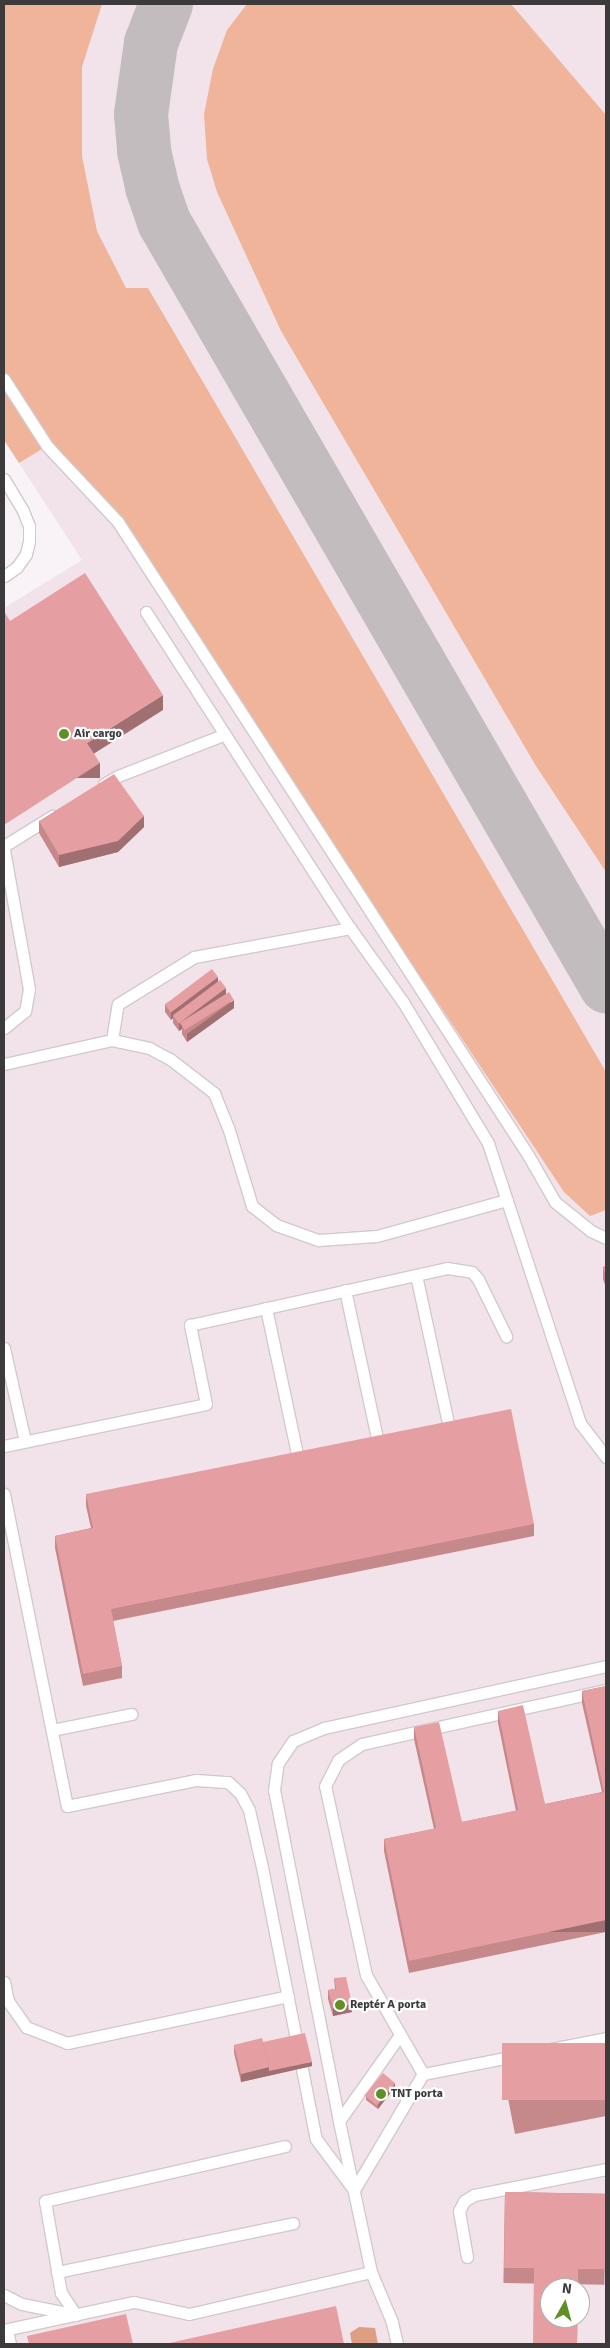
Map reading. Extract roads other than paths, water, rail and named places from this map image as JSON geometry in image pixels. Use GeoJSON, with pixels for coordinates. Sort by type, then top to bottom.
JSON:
{"type":"FeatureCollection","features":[{"type":"Feature","properties":{"kind":"lane"},"geometry":{"type":"LineString","coordinates":[[4,379],[47,446],[118,522],[282,772],[555,1202],[591,1231],[606,1238]]}},
{"type":"Feature","properties":{"kind":"lane"},"geometry":{"type":"LineString","coordinates":[[4,479],[29,526],[26,554],[17,567],[4,576]]}},
{"type":"Feature","properties":{"kind":"lane"},"geometry":{"type":"LineString","coordinates":[[146,612],[223,735],[350,928],[403,1002],[464,1100],[488,1143],[580,1423],[606,1457]]}},
{"type":"Feature","properties":{"kind":"lane"},"geometry":{"type":"LineString","coordinates":[[93,791],[118,776],[223,735]]}},
{"type":"Feature","properties":{"kind":"lane"},"geometry":{"type":"LineString","coordinates":[[4,846],[61,811]]}},
{"type":"Feature","properties":{"kind":"lane"},"geometry":{"type":"LineString","coordinates":[[4,850],[28,989],[25,1011],[4,1028]]}},
{"type":"Feature","properties":{"kind":"lane"},"geometry":{"type":"LineString","coordinates":[[112,1040],[118,1004],[194,956],[350,928]]}},
{"type":"Feature","properties":{"kind":"lane"},"geometry":{"type":"LineString","coordinates":[[4,1064],[112,1040],[149,1048],[190,1073],[214,1093],[228,1127],[252,1206],[276,1225],[318,1240],[376,1236],[507,1200]]}},
{"type":"Feature","properties":{"kind":"lane"},"geometry":{"type":"LineString","coordinates":[[4,1446],[206,1404],[190,1325],[344,1290],[447,1268],[472,1272],[506,1336]]}},
{"type":"Feature","properties":{"kind":"lane"},"geometry":{"type":"LineString","coordinates":[[416,1275],[449,1428]]}},
{"type":"Feature","properties":{"kind":"lane"},"geometry":{"type":"LineString","coordinates":[[344,1290],[378,1443]]}},
{"type":"Feature","properties":{"kind":"lane"},"geometry":{"type":"LineString","coordinates":[[266,1308],[298,1458]]}},
{"type":"Feature","properties":{"kind":"lane"},"geometry":{"type":"LineString","coordinates":[[4,1348],[25,1442]]}},
{"type":"Feature","properties":{"kind":"lane"},"geometry":{"type":"LineString","coordinates":[[4,1494],[67,1806],[196,1780],[228,1782],[240,1793],[248,1810],[255,1839],[316,2139],[354,2190]]}},
{"type":"Feature","properties":{"kind":"lane"},"geometry":{"type":"LineString","coordinates":[[397,2344],[392,2322],[371,2272],[339,2121],[274,1790],[278,1763],[284,1751],[293,1741],[324,1728],[606,1666]]}},
{"type":"Feature","properties":{"kind":"lane"},"geometry":{"type":"LineString","coordinates":[[423,2074],[366,1976],[325,1786],[338,1760],[362,1744],[606,1690]]}},
{"type":"Feature","properties":{"kind":"lane"},"geometry":{"type":"LineString","coordinates":[[52,1730],[130,1714]]}},
{"type":"Feature","properties":{"kind":"lane"},"geometry":{"type":"LineString","coordinates":[[4,1982],[8,2001],[26,2028],[67,2044],[288,1996]]}},
{"type":"Feature","properties":{"kind":"lane"},"geometry":{"type":"LineString","coordinates":[[339,2121],[400,2035]]}},
{"type":"Feature","properties":{"kind":"lane"},"geometry":{"type":"LineString","coordinates":[[354,2190],[423,2074],[606,2038]]}},
{"type":"Feature","properties":{"kind":"lane"},"geometry":{"type":"LineString","coordinates":[[76,2315],[61,2293],[45,2201],[285,2146]]}},
{"type":"Feature","properties":{"kind":"lane"},"geometry":{"type":"LineString","coordinates":[[467,2257],[459,2211],[464,2202],[474,2195],[606,2169]]}},
{"type":"Feature","properties":{"kind":"lane"},"geometry":{"type":"LineString","coordinates":[[57,2272],[293,2223]]}},
{"type":"Feature","properties":{"kind":"lane"},"geometry":{"type":"LineString","coordinates":[[10,2344],[5,2330],[134,2302],[190,2314],[371,2272]]}},
{"type":"Feature","properties":{"kind":"lane"},"geometry":{"type":"LineString","coordinates":[[4,2295],[22,2304],[76,2315]]}},
{"type":"Feature","properties":{"kind":"place","name":"Air cargo"},"geometry":{"type":"Point","coordinates":[64,734]}},
{"type":"Feature","properties":{"kind":"place","name":"Reptér A porta"},"geometry":{"type":"Point","coordinates":[340,2005]}},
{"type":"Feature","properties":{"kind":"place","name":"TNT porta"},"geometry":{"type":"Point","coordinates":[381,2094]}}]}
